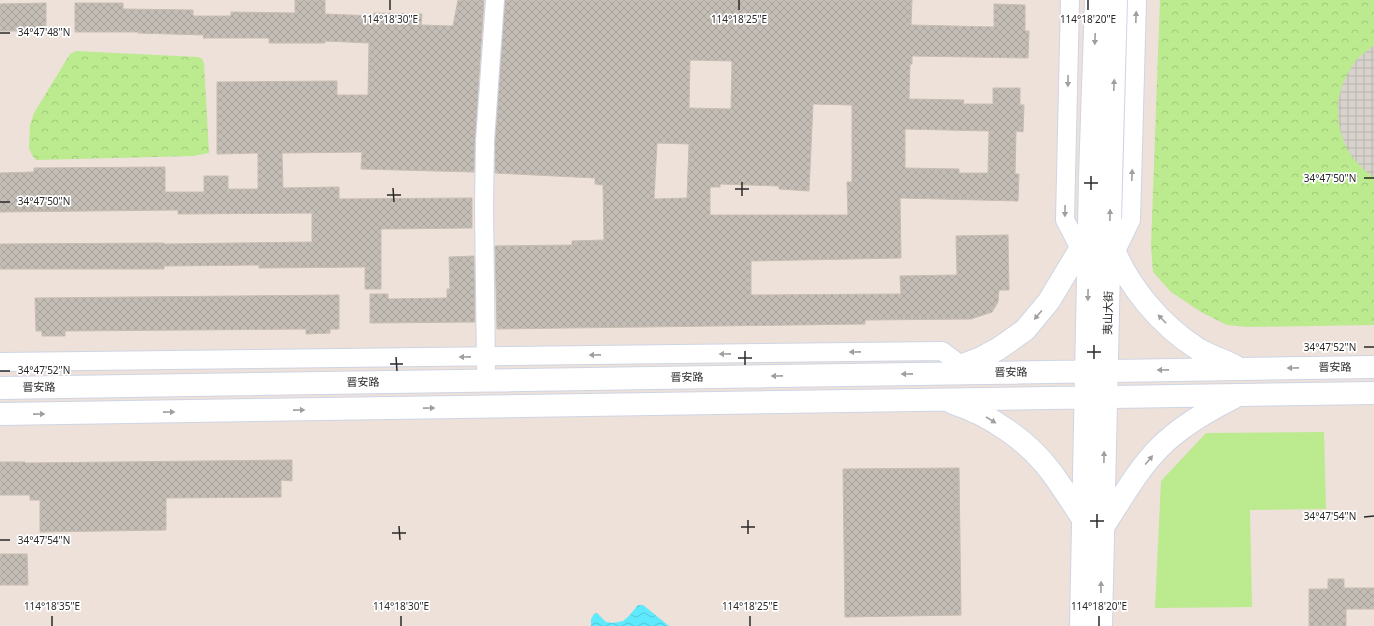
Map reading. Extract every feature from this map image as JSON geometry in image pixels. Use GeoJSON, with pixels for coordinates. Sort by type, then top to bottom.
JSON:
{"type":"FeatureCollection","features":[{"type":"Feature","properties":{"kind":"main road","name":"夷山大街"},"geometry":{"type":"LineString","coordinates":[[1081,626],[1093,523],[1098,251],[1096,0]]}},
{"type":"Feature","properties":{"kind":"main road","name":"夷山大街"},"geometry":{"type":"LineString","coordinates":[[1098,251],[1116,0]]}},
{"type":"Feature","properties":{"kind":"main road"},"geometry":{"type":"LineString","coordinates":[[966,369],[1025,330],[1049,301],[1098,251],[1134,285],[1152,308],[1175,332],[1200,350],[1242,369]]}},
{"type":"Feature","properties":{"kind":"main road","name":"晋安路"},"geometry":{"type":"LineString","coordinates":[[0,388],[940,373],[966,369],[1096,371],[1374,367]]}},
{"type":"Feature","properties":{"kind":"main road"},"geometry":{"type":"LineString","coordinates":[[0,414],[1374,393]]}},
{"type":"Feature","properties":{"kind":"main road"},"geometry":{"type":"LineString","coordinates":[[943,400],[970,408],[1005,429],[1030,448],[1052,472],[1093,523],[1160,447],[1185,426],[1212,408],[1239,395]]}},
{"type":"Feature","properties":{"kind":"main road","name":"夷山大街"},"geometry":{"type":"LineString","coordinates":[[1093,523],[1101,626]]}},
{"type":"Feature","properties":{"kind":"street"},"geometry":{"type":"LineString","coordinates":[[486,380],[484,207],[485,148],[496,0]]}},
{"type":"Feature","properties":{"kind":"street"},"geometry":{"type":"LineString","coordinates":[[1070,0],[1065,220],[1098,251],[1131,220],[1137,0]]}},
{"type":"Feature","properties":{"kind":"street"},"geometry":{"type":"LineString","coordinates":[[0,362],[942,351],[966,369]]}},
{"type":"Feature","properties":{"kind":"green space"},"geometry":{"type":"Polygon","coordinates":[[[1160,0],[1374,0],[1374,325],[1248,327],[1227,325],[1201,312],[1171,292],[1153,272],[1151,246],[1160,0]]]}},
{"type":"Feature","properties":{"kind":"green space"},"geometry":{"type":"Polygon","coordinates":[[[76,51],[198,57],[202,59],[204,63],[209,153],[193,156],[36,160],[29,148],[30,125],[34,113],[70,54],[76,51]]]}},
{"type":"Feature","properties":{"kind":"green space"},"geometry":{"type":"Polygon","coordinates":[[[1324,432],[1326,509],[1250,510],[1252,607],[1155,608],[1161,481],[1206,433],[1324,432]]]}},
{"type":"Feature","properties":{"kind":"shaded area"},"geometry":{"type":"Polygon","coordinates":[[[1374,45],[1374,178],[1352,157],[1345,144],[1340,130],[1338,101],[1342,86],[1356,60],[1374,45]]]}},
{"type":"Feature","properties":{"kind":"water"},"geometry":{"type":"Polygon","coordinates":[[[638,605],[643,605],[669,626],[591,626],[591,619],[594,614],[597,613],[606,622],[613,623],[623,621],[638,605]]]}},
{"type":"Feature","properties":{"kind":"building"},"geometry":{"type":"Polygon","coordinates":[[[295,0],[325,0],[325,14],[374,16],[374,13],[422,14],[421,25],[453,26],[458,0],[484,0],[474,172],[361,169],[362,152],[282,153],[283,188],[339,187],[339,199],[472,198],[472,228],[381,229],[381,289],[365,289],[365,267],[259,268],[259,265],[164,266],[164,269],[0,269],[0,244],[312,242],[312,213],[178,214],[178,210],[0,212],[0,173],[34,172],[34,168],[165,167],[165,192],[204,192],[204,176],[228,176],[228,189],[258,189],[258,153],[217,154],[217,82],[337,81],[337,95],[368,95],[369,43],[325,41],[325,43],[269,43],[269,38],[203,38],[204,35],[138,32],[75,32],[75,3],[123,3],[123,9],[193,10],[193,16],[231,16],[231,12],[295,13],[295,0]]]}},
{"type":"Feature","properties":{"kind":"building"},"geometry":{"type":"Polygon","coordinates":[[[505,0],[912,0],[911,25],[994,27],[994,4],[1025,5],[1025,31],[1029,31],[1028,58],[912,56],[912,64],[910,64],[909,99],[964,100],[963,104],[993,104],[993,88],[1020,88],[1020,105],[1024,105],[1023,132],[1016,131],[1015,174],[1019,174],[1018,201],[900,198],[901,258],[751,261],[751,295],[901,294],[900,276],[957,275],[956,236],[1008,235],[1009,290],[999,290],[998,302],[992,312],[971,319],[865,320],[865,324],[497,329],[495,246],[572,245],[572,241],[604,240],[603,185],[595,184],[595,178],[495,173],[495,141],[505,0]],[[690,60],[689,108],[731,109],[732,61],[690,60]],[[813,104],[809,191],[779,189],[779,186],[720,184],[720,187],[710,187],[710,215],[848,215],[847,182],[852,182],[852,105],[813,104]],[[905,129],[905,168],[959,169],[959,173],[988,173],[989,131],[905,129]],[[657,143],[654,199],[687,198],[689,144],[657,143]]]}},
{"type":"Feature","properties":{"kind":"building"},"geometry":{"type":"Polygon","coordinates":[[[46,3],[46,31],[0,31],[0,4],[46,3]]]}},
{"type":"Feature","properties":{"kind":"building"},"geometry":{"type":"Polygon","coordinates":[[[474,256],[475,322],[370,323],[370,294],[388,294],[388,299],[447,298],[447,289],[450,289],[449,257],[474,256]]]}},
{"type":"Feature","properties":{"kind":"building"},"geometry":{"type":"Polygon","coordinates":[[[339,295],[339,329],[330,329],[330,333],[306,334],[306,329],[65,331],[65,336],[42,336],[42,331],[36,331],[35,298],[339,295]]]}},
{"type":"Feature","properties":{"kind":"building"},"geometry":{"type":"Polygon","coordinates":[[[292,460],[292,481],[281,480],[281,497],[166,498],[166,530],[40,532],[40,500],[30,500],[30,495],[0,495],[0,462],[292,460]]]}},
{"type":"Feature","properties":{"kind":"building"},"geometry":{"type":"Polygon","coordinates":[[[959,468],[961,615],[845,617],[843,469],[959,468]]]}},
{"type":"Feature","properties":{"kind":"building"},"geometry":{"type":"Polygon","coordinates":[[[0,554],[27,554],[28,585],[0,585],[0,554]]]}},
{"type":"Feature","properties":{"kind":"building"},"geometry":{"type":"Polygon","coordinates":[[[1328,579],[1344,579],[1344,588],[1374,588],[1374,609],[1346,609],[1346,626],[1309,626],[1309,589],[1328,589],[1328,579]]]}}]}
